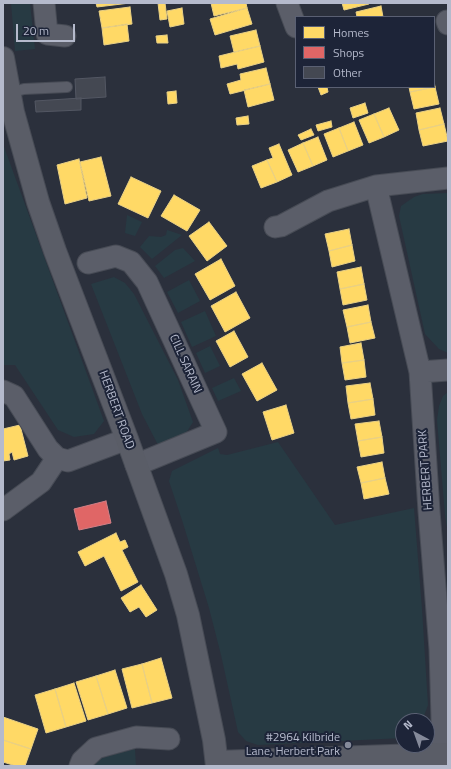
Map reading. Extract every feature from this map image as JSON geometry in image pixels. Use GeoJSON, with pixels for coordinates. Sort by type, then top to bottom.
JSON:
{"type":"FeatureCollection","features":[{"type":"Feature","properties":{"kind":"street"},"geometry":{"type":"LineString","coordinates":[[44,3],[47,34],[65,36]]}},
{"type":"Feature","properties":{"kind":"street"},"geometry":{"type":"LineString","coordinates":[[287,3],[295,24]]}},
{"type":"Feature","properties":{"kind":"street","name":"HERBERT ROAD"},"geometry":{"type":"LineString","coordinates":[[3,58],[9,93],[38,202],[176,574],[188,616],[209,715],[217,764]]}},
{"type":"Feature","properties":{"kind":"street"},"geometry":{"type":"LineString","coordinates":[[275,227],[281,226],[328,201],[376,186],[448,178]]}},
{"type":"Feature","properties":{"kind":"street","name":"HERBERT PARK"},"geometry":{"type":"LineString","coordinates":[[376,186],[420,372],[441,568],[440,649],[446,754]]}},
{"type":"Feature","properties":{"kind":"street","name":"CILL SARAIN"},"geometry":{"type":"LineString","coordinates":[[88,263],[116,256],[131,262],[147,282],[216,432],[136,465]]}},
{"type":"Feature","properties":{"kind":"street"},"geometry":{"type":"LineString","coordinates":[[420,372],[448,370]]}},
{"type":"Feature","properties":{"kind":"street"},"geometry":{"type":"LineString","coordinates":[[3,391],[14,396],[48,449],[57,458],[68,461],[127,439]]}},
{"type":"Feature","properties":{"kind":"street"},"geometry":{"type":"LineString","coordinates":[[3,510],[41,482],[57,458]]}},
{"type":"Feature","properties":{"kind":"street"},"geometry":{"type":"LineString","coordinates":[[80,766],[82,761],[96,748],[136,737],[169,738]]}},
{"type":"Feature","properties":{"kind":"street"},"geometry":{"type":"LineString","coordinates":[[217,764],[344,762],[446,754]]}},
{"type":"Feature","properties":{"kind":"lane"},"geometry":{"type":"LineString","coordinates":[[9,93],[24,89],[67,88]]}},
{"type":"Feature","properties":{"kind":"shaded area"},"geometry":{"type":"Polygon","coordinates":[[[11,3],[30,3],[35,49],[15,51],[11,3]]]}},
{"type":"Feature","properties":{"kind":"shaded area"},"geometry":{"type":"Polygon","coordinates":[[[3,144],[104,421],[94,434],[74,437],[58,430],[15,365],[3,365],[3,144]]]}},
{"type":"Feature","properties":{"kind":"shaded area"},"geometry":{"type":"Polygon","coordinates":[[[448,193],[448,353],[439,349],[425,334],[399,216],[401,206],[414,197],[423,194],[448,193]]]}},
{"type":"Feature","properties":{"kind":"shaded area"},"geometry":{"type":"Polygon","coordinates":[[[127,215],[142,222],[135,236],[125,233],[127,215]]]}},
{"type":"Feature","properties":{"kind":"shaded area"},"geometry":{"type":"Polygon","coordinates":[[[167,230],[182,235],[152,259],[140,247],[149,236],[161,237],[166,235],[167,230]]]}},
{"type":"Feature","properties":{"kind":"shaded area"},"geometry":{"type":"Polygon","coordinates":[[[183,248],[195,261],[164,278],[155,266],[175,250],[183,248]]]}},
{"type":"Feature","properties":{"kind":"shaded area"},"geometry":{"type":"Polygon","coordinates":[[[114,277],[125,283],[134,294],[178,380],[193,422],[183,436],[163,446],[157,443],[142,414],[91,284],[114,277]]]}},
{"type":"Feature","properties":{"kind":"shaded area"},"geometry":{"type":"Polygon","coordinates":[[[189,280],[200,301],[178,313],[167,292],[189,280]]]}},
{"type":"Feature","properties":{"kind":"shaded area"},"geometry":{"type":"Polygon","coordinates":[[[205,311],[216,336],[192,347],[181,322],[205,311]]]}},
{"type":"Feature","properties":{"kind":"shaded area"},"geometry":{"type":"Polygon","coordinates":[[[210,346],[220,366],[205,373],[196,353],[210,346]]]}},
{"type":"Feature","properties":{"kind":"shaded area"},"geometry":{"type":"Polygon","coordinates":[[[234,378],[241,391],[218,401],[212,388],[234,378]]]}},
{"type":"Feature","properties":{"kind":"shaded area"},"geometry":{"type":"Polygon","coordinates":[[[448,392],[448,534],[437,420],[439,406],[443,396],[448,392]]]}},
{"type":"Feature","properties":{"kind":"shaded area"},"geometry":{"type":"Polygon","coordinates":[[[278,442],[335,525],[414,508],[428,705],[425,713],[395,713],[395,738],[258,745],[246,741],[238,732],[209,608],[169,481],[172,471],[218,448],[220,454],[227,455],[278,442]]]}},
{"type":"Feature","properties":{"kind":"shaded area"},"geometry":{"type":"Polygon","coordinates":[[[135,749],[136,766],[92,766],[102,758],[135,749]]]}},
{"type":"Feature","properties":{"kind":"building: Homes"},"geometry":{"type":"Polygon","coordinates":[[[96,3],[130,3],[97,7],[96,3]]]}},
{"type":"Feature","properties":{"kind":"building: Homes"},"geometry":{"type":"Polygon","coordinates":[[[158,3],[165,3],[167,19],[160,20],[158,3]]]}},
{"type":"Feature","properties":{"kind":"building: Homes"},"geometry":{"type":"Polygon","coordinates":[[[211,3],[246,3],[247,8],[214,16],[211,3]]]}},
{"type":"Feature","properties":{"kind":"building: Homes"},"geometry":{"type":"Polygon","coordinates":[[[342,3],[368,3],[369,4],[344,10],[342,3]]]}},
{"type":"Feature","properties":{"kind":"building: Homes"},"geometry":{"type":"Polygon","coordinates":[[[381,6],[383,16],[357,16],[356,12],[381,6]]]}},
{"type":"Feature","properties":{"kind":"building: Homes"},"geometry":{"type":"Polygon","coordinates":[[[130,7],[132,24],[102,28],[99,11],[130,7]]]}},
{"type":"Feature","properties":{"kind":"building: Homes"},"geometry":{"type":"Polygon","coordinates":[[[182,8],[184,24],[170,27],[167,11],[182,8]]]}},
{"type":"Feature","properties":{"kind":"building: Homes"},"geometry":{"type":"Polygon","coordinates":[[[247,8],[252,24],[215,35],[210,19],[247,8]]]}},
{"type":"Feature","properties":{"kind":"building: Homes"},"geometry":{"type":"Polygon","coordinates":[[[127,24],[129,41],[104,45],[102,28],[127,24]]]}},
{"type":"Feature","properties":{"kind":"building: Homes"},"geometry":{"type":"Polygon","coordinates":[[[256,30],[260,46],[234,52],[230,36],[256,30]]]}},
{"type":"Feature","properties":{"kind":"building: Homes"},"geometry":{"type":"Polygon","coordinates":[[[167,35],[168,43],[157,43],[156,36],[167,35]]]}},
{"type":"Feature","properties":{"kind":"building: Homes"},"geometry":{"type":"Polygon","coordinates":[[[260,46],[264,62],[238,69],[237,64],[221,68],[219,56],[260,46]]]}},
{"type":"Feature","properties":{"kind":"building: Homes"},"geometry":{"type":"Polygon","coordinates":[[[266,68],[270,84],[230,94],[227,84],[241,80],[240,74],[266,68]]]}},
{"type":"Feature","properties":{"kind":"building: Homes"},"geometry":{"type":"Polygon","coordinates":[[[270,84],[274,100],[248,107],[244,90],[270,84]]]}},
{"type":"Feature","properties":{"kind":"building: Homes"},"geometry":{"type":"Polygon","coordinates":[[[435,87],[439,104],[414,109],[410,92],[435,87]]]}},
{"type":"Feature","properties":{"kind":"building: Homes"},"geometry":{"type":"Polygon","coordinates":[[[318,88],[327,88],[328,92],[321,95],[318,88]]]}},
{"type":"Feature","properties":{"kind":"building: Homes"},"geometry":{"type":"Polygon","coordinates":[[[409,88],[430,88],[410,92],[409,88]]]}},
{"type":"Feature","properties":{"kind":"building: Homes"},"geometry":{"type":"Polygon","coordinates":[[[176,91],[177,103],[168,104],[167,92],[176,91]]]}},
{"type":"Feature","properties":{"kind":"building: Homes"},"geometry":{"type":"Polygon","coordinates":[[[365,103],[368,113],[353,118],[350,108],[365,103]]]}},
{"type":"Feature","properties":{"kind":"building: Homes"},"geometry":{"type":"Polygon","coordinates":[[[389,108],[399,130],[384,137],[374,114],[389,108]]]}},
{"type":"Feature","properties":{"kind":"building: Homes"},"geometry":{"type":"Polygon","coordinates":[[[440,108],[444,124],[419,130],[416,113],[440,108]]]}},
{"type":"Feature","properties":{"kind":"building: Homes"},"geometry":{"type":"Polygon","coordinates":[[[374,114],[384,137],[369,143],[359,120],[374,114]]]}},
{"type":"Feature","properties":{"kind":"building: Homes"},"geometry":{"type":"Polygon","coordinates":[[[248,116],[249,124],[237,125],[236,118],[248,116]]]}},
{"type":"Feature","properties":{"kind":"building: Homes"},"geometry":{"type":"Polygon","coordinates":[[[331,121],[332,127],[318,131],[316,125],[331,121]]]}},
{"type":"Feature","properties":{"kind":"building: Homes"},"geometry":{"type":"Polygon","coordinates":[[[354,122],[363,145],[348,151],[339,128],[354,122]]]}},
{"type":"Feature","properties":{"kind":"building: Homes"},"geometry":{"type":"Polygon","coordinates":[[[444,124],[448,141],[423,146],[419,130],[444,124]]]}},
{"type":"Feature","properties":{"kind":"building: Homes"},"geometry":{"type":"Polygon","coordinates":[[[339,128],[348,151],[333,157],[324,134],[339,128]]]}},
{"type":"Feature","properties":{"kind":"building: Homes"},"geometry":{"type":"Polygon","coordinates":[[[311,129],[314,135],[301,140],[298,135],[311,129]]]}},
{"type":"Feature","properties":{"kind":"building: Homes"},"geometry":{"type":"Polygon","coordinates":[[[318,137],[327,160],[313,166],[303,143],[318,137]]]}},
{"type":"Feature","properties":{"kind":"building: Homes"},"geometry":{"type":"Polygon","coordinates":[[[303,143],[313,166],[298,172],[288,150],[303,143]]]}},
{"type":"Feature","properties":{"kind":"building: Homes"},"geometry":{"type":"Polygon","coordinates":[[[279,144],[292,175],[277,182],[267,160],[273,158],[269,148],[279,144]]]}},
{"type":"Feature","properties":{"kind":"building: Homes"},"geometry":{"type":"Polygon","coordinates":[[[101,157],[111,196],[89,201],[80,162],[101,157]]]}},
{"type":"Feature","properties":{"kind":"building: Homes"},"geometry":{"type":"Polygon","coordinates":[[[79,159],[87,198],[65,204],[57,165],[79,159]]]}},
{"type":"Feature","properties":{"kind":"building: Homes"},"geometry":{"type":"Polygon","coordinates":[[[267,160],[277,182],[261,188],[252,166],[267,160]]]}},
{"type":"Feature","properties":{"kind":"building: Homes"},"geometry":{"type":"Polygon","coordinates":[[[131,177],[161,191],[148,218],[118,204],[131,177]]]}},
{"type":"Feature","properties":{"kind":"building: Homes"},"geometry":{"type":"Polygon","coordinates":[[[174,195],[200,210],[187,231],[161,216],[174,195]]]}},
{"type":"Feature","properties":{"kind":"building: Homes"},"geometry":{"type":"Polygon","coordinates":[[[209,222],[227,246],[207,261],[189,236],[209,222]]]}},
{"type":"Feature","properties":{"kind":"building: Homes"},"geometry":{"type":"Polygon","coordinates":[[[349,229],[352,245],[329,251],[325,234],[349,229]]]}},
{"type":"Feature","properties":{"kind":"building: Homes"},"geometry":{"type":"Polygon","coordinates":[[[352,245],[355,261],[332,267],[329,251],[352,245]]]}},
{"type":"Feature","properties":{"kind":"building: Homes"},"geometry":{"type":"Polygon","coordinates":[[[221,259],[235,286],[210,300],[195,274],[221,259]]]}},
{"type":"Feature","properties":{"kind":"building: Homes"},"geometry":{"type":"Polygon","coordinates":[[[361,267],[364,284],[340,289],[337,272],[361,267]]]}},
{"type":"Feature","properties":{"kind":"building: Homes"},"geometry":{"type":"Polygon","coordinates":[[[364,284],[367,300],[343,305],[340,289],[364,284]]]}},
{"type":"Feature","properties":{"kind":"building: Homes"},"geometry":{"type":"Polygon","coordinates":[[[236,292],[250,318],[225,332],[211,306],[236,292]]]}},
{"type":"Feature","properties":{"kind":"building: Homes"},"geometry":{"type":"Polygon","coordinates":[[[368,305],[371,322],[347,327],[343,310],[368,305]]]}},
{"type":"Feature","properties":{"kind":"building: Homes"},"geometry":{"type":"Polygon","coordinates":[[[371,322],[375,338],[350,343],[347,327],[371,322]]]}},
{"type":"Feature","properties":{"kind":"building: Homes"},"geometry":{"type":"Polygon","coordinates":[[[234,331],[248,357],[230,367],[216,341],[234,331]]]}},
{"type":"Feature","properties":{"kind":"building: Homes"},"geometry":{"type":"Polygon","coordinates":[[[361,343],[364,360],[342,363],[340,347],[361,343]]]}},
{"type":"Feature","properties":{"kind":"building: Homes"},"geometry":{"type":"Polygon","coordinates":[[[364,360],[366,377],[345,380],[342,363],[364,360]]]}},
{"type":"Feature","properties":{"kind":"building: Homes"},"geometry":{"type":"Polygon","coordinates":[[[262,363],[277,390],[257,401],[242,374],[262,363]]]}},
{"type":"Feature","properties":{"kind":"building: Homes"},"geometry":{"type":"Polygon","coordinates":[[[370,383],[373,399],[348,403],[346,386],[370,383]]]}},
{"type":"Feature","properties":{"kind":"building: Homes"},"geometry":{"type":"Polygon","coordinates":[[[373,399],[375,415],[351,419],[348,403],[373,399]]]}},
{"type":"Feature","properties":{"kind":"building: Homes"},"geometry":{"type":"Polygon","coordinates":[[[286,405],[294,433],[272,440],[263,412],[286,405]]]}},
{"type":"Feature","properties":{"kind":"building: Homes"},"geometry":{"type":"Polygon","coordinates":[[[379,421],[382,437],[358,441],[355,424],[379,421]]]}},
{"type":"Feature","properties":{"kind":"building: Homes"},"geometry":{"type":"Polygon","coordinates":[[[20,425],[28,456],[14,460],[12,452],[9,454],[10,460],[3,461],[3,429],[20,425]]]}},
{"type":"Feature","properties":{"kind":"building: Homes"},"geometry":{"type":"Polygon","coordinates":[[[382,437],[384,453],[361,457],[358,441],[382,437]]]}},
{"type":"Feature","properties":{"kind":"building: Homes"},"geometry":{"type":"Polygon","coordinates":[[[382,462],[385,478],[361,483],[357,467],[382,462]]]}},
{"type":"Feature","properties":{"kind":"building: Homes"},"geometry":{"type":"Polygon","coordinates":[[[385,478],[389,494],[364,499],[361,483],[385,478]]]}},
{"type":"Feature","properties":{"kind":"building: Homes"},"geometry":{"type":"Polygon","coordinates":[[[116,533],[120,542],[125,540],[128,547],[122,550],[138,582],[121,591],[104,556],[85,566],[78,552],[116,533]]]}},
{"type":"Feature","properties":{"kind":"building: Homes"},"geometry":{"type":"Polygon","coordinates":[[[141,585],[157,610],[146,617],[139,607],[130,612],[121,598],[141,585]]]}},
{"type":"Feature","properties":{"kind":"building: Homes"},"geometry":{"type":"Polygon","coordinates":[[[161,658],[172,698],[152,703],[142,664],[161,658]]]}},
{"type":"Feature","properties":{"kind":"building: Homes"},"geometry":{"type":"Polygon","coordinates":[[[142,664],[152,703],[132,708],[122,669],[142,664]]]}},
{"type":"Feature","properties":{"kind":"building: Homes"},"geometry":{"type":"Polygon","coordinates":[[[115,670],[127,708],[108,714],[96,676],[115,670]]]}},
{"type":"Feature","properties":{"kind":"building: Homes"},"geometry":{"type":"Polygon","coordinates":[[[96,676],[108,714],[88,720],[76,682],[96,676]]]}},
{"type":"Feature","properties":{"kind":"building: Homes"},"geometry":{"type":"Polygon","coordinates":[[[74,683],[86,721],[66,727],[55,689],[74,683]]]}},
{"type":"Feature","properties":{"kind":"building: Homes"},"geometry":{"type":"Polygon","coordinates":[[[55,689],[66,727],[46,733],[35,695],[55,689]]]}},
{"type":"Feature","properties":{"kind":"building: Homes"},"geometry":{"type":"Polygon","coordinates":[[[3,717],[38,729],[31,749],[3,740],[3,717]]]}},
{"type":"Feature","properties":{"kind":"building: Homes"},"geometry":{"type":"Polygon","coordinates":[[[3,740],[31,749],[25,766],[16,766],[3,762],[3,740]]]}},
{"type":"Feature","properties":{"kind":"building: Shops"},"geometry":{"type":"Polygon","coordinates":[[[106,501],[111,523],[79,530],[74,509],[106,501]]]}},
{"type":"Feature","properties":{"kind":"building: Other"},"geometry":{"type":"Polygon","coordinates":[[[105,77],[106,97],[76,99],[75,79],[105,77]]]}},
{"type":"Feature","properties":{"kind":"building: Other"},"geometry":{"type":"Polygon","coordinates":[[[81,98],[81,110],[36,112],[35,101],[81,98]]]}},
{"type":"Feature","properties":{"kind":"place","name":"#2964 Kilbride Lane, Herbert Park"},"geometry":{"type":"Point","coordinates":[348,745]}}]}
